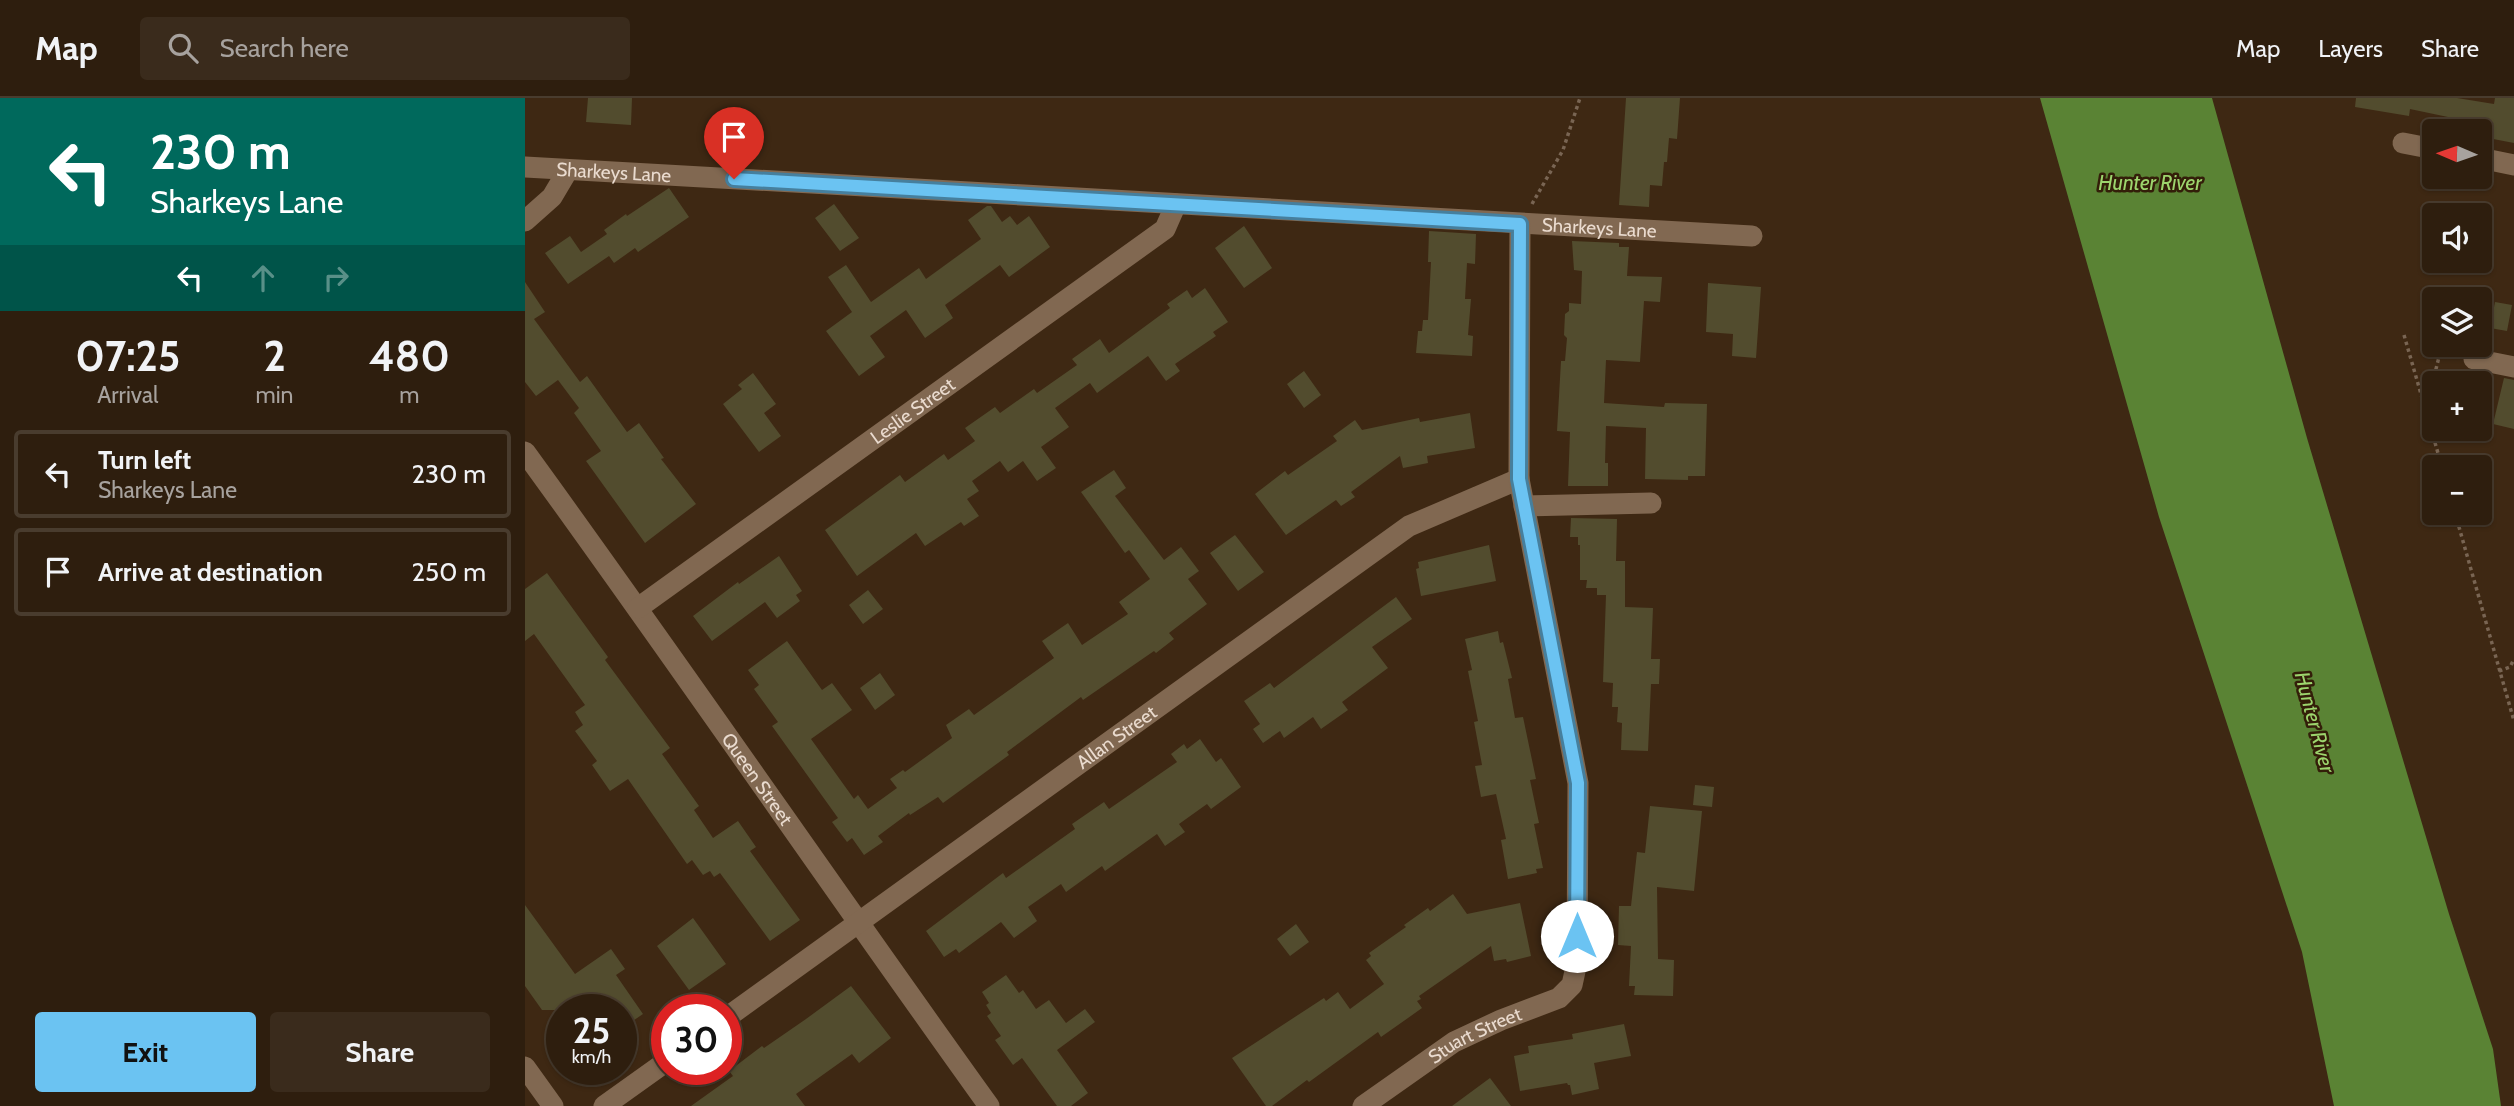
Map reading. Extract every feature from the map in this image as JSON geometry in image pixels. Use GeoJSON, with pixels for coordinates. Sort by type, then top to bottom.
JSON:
{"type":"FeatureCollection","features":[{"type":"Feature","properties":{"kind":"street"},"geometry":{"type":"LineString","coordinates":[[2403,143],[2422,147]]}},
{"type":"Feature","properties":{"kind":"street"},"geometry":{"type":"LineString","coordinates":[[2492,160],[2514,165]]}},
{"type":"Feature","properties":{"kind":"street","name":"Sharkeys Lane"},"geometry":{"type":"LineString","coordinates":[[525,167],[1752,236]]}},
{"type":"Feature","properties":{"kind":"street"},"geometry":{"type":"LineString","coordinates":[[525,221],[552,197],[569,170]]}},
{"type":"Feature","properties":{"kind":"street","name":"Leslie Street"},"geometry":{"type":"LineString","coordinates":[[638,608],[1165,229],[1176,204]]}},
{"type":"Feature","properties":{"kind":"street"},"geometry":{"type":"LineString","coordinates":[[1520,224],[1519,479],[1524,506],[1651,503]]}},
{"type":"Feature","properties":{"kind":"street"},"geometry":{"type":"LineString","coordinates":[[2475,359],[2514,367]]}},
{"type":"Feature","properties":{"kind":"street","name":"Queen Street"},"geometry":{"type":"LineString","coordinates":[[525,452],[989,1106]]}},
{"type":"Feature","properties":{"kind":"street","name":"Allan Street"},"geometry":{"type":"LineString","coordinates":[[742,1006],[1409,527],[1519,479]]}},
{"type":"Feature","properties":{"kind":"street","name":"Stuart Street"},"geometry":{"type":"LineString","coordinates":[[1363,1106],[1454,1042],[1559,998],[1571,985],[1577,962],[1578,783],[1524,506]]}},
{"type":"Feature","properties":{"kind":"street"},"geometry":{"type":"LineString","coordinates":[[525,1067],[553,1106]]}},
{"type":"Feature","properties":{"kind":"street"},"geometry":{"type":"LineString","coordinates":[[604,1106],[651,1072]]}},
{"type":"Feature","properties":{"kind":"path"},"geometry":{"type":"LineString","coordinates":[[1520,224],[1563,150],[1580,98]]}},
{"type":"Feature","properties":{"kind":"path"},"geometry":{"type":"LineString","coordinates":[[2404,335],[2439,455]]}},
{"type":"Feature","properties":{"kind":"path"},"geometry":{"type":"LineString","coordinates":[[2420,390],[2432,386],[2439,357]]}},
{"type":"Feature","properties":{"kind":"path"},"geometry":{"type":"LineString","coordinates":[[2458,525],[2514,721]]}},
{"type":"Feature","properties":{"kind":"path"},"geometry":{"type":"LineString","coordinates":[[2499,671],[2510,667],[2514,659]]}},
{"type":"Feature","properties":{"kind":"water","name":"Hunter River"},"geometry":{"type":"Polygon","coordinates":[[[2040,98],[2212,98],[2307,438],[2449,914],[2493,1049],[2501,1106],[2334,1106],[2302,952],[2159,517],[2040,98]]]}},
{"type":"Feature","properties":{"kind":"building"},"geometry":{"type":"Polygon","coordinates":[[[588,98],[632,98],[631,125],[586,122],[588,98]]]}},
{"type":"Feature","properties":{"kind":"building"},"geometry":{"type":"Polygon","coordinates":[[[1626,98],[1680,98],[1677,139],[1669,138],[1662,186],[1650,185],[1649,207],[1619,205],[1626,98]]]}},
{"type":"Feature","properties":{"kind":"building"},"geometry":{"type":"Polygon","coordinates":[[[2356,98],[2457,98],[2494,104],[2495,98],[2514,98],[2514,143],[2492,139],[2492,119],[2448,119],[2410,109],[2409,116],[2355,107],[2356,98]]]}},
{"type":"Feature","properties":{"kind":"building"},"geometry":{"type":"Polygon","coordinates":[[[669,188],[689,217],[638,252],[635,248],[614,263],[609,256],[568,284],[545,253],[570,236],[581,252],[607,234],[604,230],[626,214],[627,216],[669,188]]]}},
{"type":"Feature","properties":{"kind":"building"},"geometry":{"type":"Polygon","coordinates":[[[834,204],[859,238],[840,251],[815,218],[834,204]]]}},
{"type":"Feature","properties":{"kind":"building"},"geometry":{"type":"Polygon","coordinates":[[[991,206],[1002,222],[1010,216],[1017,225],[1029,216],[1050,247],[1009,277],[1000,265],[945,305],[953,318],[925,338],[906,310],[870,336],[885,357],[859,376],[826,331],[852,312],[828,277],[846,265],[871,302],[919,268],[926,279],[981,239],[968,220],[991,206]]]}},
{"type":"Feature","properties":{"kind":"building"},"geometry":{"type":"Polygon","coordinates":[[[1244,226],[1272,268],[1244,288],[1215,248],[1244,226]]]}},
{"type":"Feature","properties":{"kind":"building"},"geometry":{"type":"Polygon","coordinates":[[[1429,231],[1476,234],[1475,264],[1467,263],[1465,299],[1471,299],[1468,335],[1473,336],[1472,356],[1416,353],[1418,331],[1422,331],[1423,320],[1428,320],[1431,262],[1428,262],[1429,231]]]}},
{"type":"Feature","properties":{"kind":"building"},"geometry":{"type":"Polygon","coordinates":[[[1572,241],[1619,243],[1619,247],[1629,247],[1627,276],[1662,277],[1660,302],[1644,301],[1640,362],[1606,360],[1604,403],[1664,407],[1665,403],[1707,404],[1705,476],[1688,476],[1688,480],[1645,479],[1646,428],[1606,426],[1605,463],[1608,463],[1608,486],[1568,486],[1570,432],[1557,431],[1561,361],[1565,361],[1567,338],[1564,335],[1565,314],[1569,311],[1569,303],[1581,304],[1582,271],[1574,270],[1572,241]]]}},
{"type":"Feature","properties":{"kind":"building"},"geometry":{"type":"Polygon","coordinates":[[[525,282],[545,312],[534,319],[580,382],[587,376],[627,432],[639,423],[664,458],[661,459],[696,504],[645,543],[586,461],[601,451],[574,413],[579,408],[558,380],[536,396],[525,382],[525,282]]]}},
{"type":"Feature","properties":{"kind":"building"},"geometry":{"type":"Polygon","coordinates":[[[1708,283],[1761,287],[1756,358],[1732,356],[1733,334],[1706,332],[1708,283]]]}},
{"type":"Feature","properties":{"kind":"building"},"geometry":{"type":"Polygon","coordinates":[[[1205,288],[1228,322],[1213,332],[1216,336],[1175,364],[1180,371],[1166,381],[1148,356],[1097,393],[1090,383],[1055,408],[1069,427],[1041,447],[1056,468],[1037,481],[1023,461],[1008,472],[1000,461],[972,481],[979,491],[967,499],[979,516],[964,526],[961,522],[925,546],[916,533],[857,576],[825,530],[900,475],[905,482],[944,454],[948,460],[975,441],[965,428],[995,407],[1000,413],[1034,389],[1037,393],[1077,365],[1072,359],[1100,339],[1109,353],[1170,308],[1167,304],[1187,290],[1192,298],[1205,288]]]}},
{"type":"Feature","properties":{"kind":"building"},"geometry":{"type":"Polygon","coordinates":[[[2495,302],[2512,305],[2507,331],[2492,328],[2495,302]]]}},
{"type":"Feature","properties":{"kind":"building"},"geometry":{"type":"Polygon","coordinates":[[[1304,371],[1321,395],[1304,408],[1287,384],[1304,371]]]}},
{"type":"Feature","properties":{"kind":"building"},"geometry":{"type":"Polygon","coordinates":[[[753,373],[776,404],[764,413],[781,436],[759,452],[723,404],[742,389],[738,385],[753,373]]]}},
{"type":"Feature","properties":{"kind":"building"},"geometry":{"type":"Polygon","coordinates":[[[2504,378],[2514,380],[2514,429],[2493,424],[2504,378]]]}},
{"type":"Feature","properties":{"kind":"building"},"geometry":{"type":"Polygon","coordinates":[[[1470,413],[1475,448],[1427,456],[1428,463],[1403,468],[1400,456],[1351,492],[1355,497],[1341,506],[1336,500],[1286,535],[1255,494],[1285,471],[1288,475],[1337,441],[1333,436],[1355,420],[1362,430],[1419,418],[1420,422],[1470,413]]]}},
{"type":"Feature","properties":{"kind":"building"},"geometry":{"type":"Polygon","coordinates":[[[1114,470],[1126,488],[1115,496],[1164,560],[1181,547],[1199,571],[1188,579],[1207,604],[1169,633],[1174,639],[1156,653],[1154,651],[1083,700],[1081,697],[1007,752],[1009,755],[943,803],[938,797],[910,815],[909,813],[878,836],[883,842],[864,855],[852,838],[847,842],[832,822],[838,818],[772,726],[778,722],[754,689],[759,685],[748,670],[787,641],[822,690],[832,683],[852,710],[811,739],[854,799],[858,795],[868,809],[897,788],[890,779],[903,770],[905,772],[952,738],[946,725],[969,709],[974,715],[1054,658],[1042,641],[1068,623],[1082,645],[1128,614],[1119,602],[1150,579],[1129,550],[1125,553],[1081,492],[1114,470]]]}},
{"type":"Feature","properties":{"kind":"building"},"geometry":{"type":"Polygon","coordinates":[[[1571,518],[1617,519],[1616,561],[1625,561],[1625,607],[1653,608],[1651,659],[1660,659],[1659,684],[1651,684],[1648,751],[1621,750],[1622,723],[1617,722],[1618,707],[1612,707],[1613,683],[1603,682],[1606,595],[1597,595],[1597,588],[1586,588],[1587,580],[1580,580],[1580,545],[1578,537],[1570,537],[1571,518]]]}},
{"type":"Feature","properties":{"kind":"building"},"geometry":{"type":"Polygon","coordinates":[[[1235,535],[1264,572],[1238,591],[1210,553],[1235,535]]]}},
{"type":"Feature","properties":{"kind":"building"},"geometry":{"type":"Polygon","coordinates":[[[1489,545],[1496,581],[1421,596],[1416,569],[1419,568],[1418,562],[1489,545]]]}},
{"type":"Feature","properties":{"kind":"building"},"geometry":{"type":"Polygon","coordinates":[[[779,556],[802,591],[796,595],[800,601],[777,618],[765,602],[712,641],[693,616],[738,582],[739,584],[779,556]]]}},
{"type":"Feature","properties":{"kind":"building"},"geometry":{"type":"Polygon","coordinates":[[[547,573],[608,657],[605,660],[670,748],[662,754],[699,806],[694,810],[713,838],[738,821],[756,847],[750,851],[800,920],[770,941],[720,873],[714,877],[710,871],[703,875],[692,860],[687,864],[628,779],[610,791],[592,765],[597,761],[575,731],[583,725],[575,712],[585,705],[534,634],[525,641],[525,589],[547,573]]]}},
{"type":"Feature","properties":{"kind":"building"},"geometry":{"type":"Polygon","coordinates":[[[868,590],[883,609],[863,624],[849,605],[868,590]]]}},
{"type":"Feature","properties":{"kind":"building"},"geometry":{"type":"Polygon","coordinates":[[[1396,597],[1412,619],[1372,647],[1388,668],[1342,702],[1348,710],[1321,729],[1313,717],[1284,738],[1280,731],[1263,743],[1253,729],[1260,724],[1244,701],[1270,683],[1274,688],[1396,597]]]}},
{"type":"Feature","properties":{"kind":"building"},"geometry":{"type":"Polygon","coordinates":[[[1498,631],[1512,678],[1508,679],[1515,718],[1523,717],[1536,779],[1530,780],[1539,823],[1534,824],[1543,868],[1536,869],[1537,873],[1508,879],[1501,840],[1506,839],[1496,794],[1481,797],[1475,766],[1482,765],[1474,722],[1478,721],[1468,671],[1472,670],[1465,639],[1498,631]]]}},
{"type":"Feature","properties":{"kind":"building"},"geometry":{"type":"Polygon","coordinates":[[[880,673],[895,695],[875,710],[860,688],[880,673]]]}},
{"type":"Feature","properties":{"kind":"building"},"geometry":{"type":"Polygon","coordinates":[[[1200,739],[1216,762],[1221,758],[1241,787],[1211,809],[1207,804],[1179,824],[1185,832],[1165,846],[1157,834],[1105,871],[1102,866],[1066,892],[1061,884],[1028,907],[1037,921],[1014,938],[1001,922],[959,953],[956,949],[944,957],[926,931],[1003,873],[1006,878],[1075,829],[1072,824],[1104,802],[1109,809],[1177,762],[1171,754],[1184,744],[1187,749],[1200,739]]]}},
{"type":"Feature","properties":{"kind":"building"},"geometry":{"type":"Polygon","coordinates":[[[1695,785],[1714,787],[1712,807],[1693,805],[1695,785]]]}},
{"type":"Feature","properties":{"kind":"building"},"geometry":{"type":"Polygon","coordinates":[[[1650,806],[1702,811],[1694,891],[1657,887],[1658,959],[1674,960],[1673,996],[1634,995],[1635,986],[1629,986],[1631,946],[1618,945],[1619,906],[1631,906],[1637,852],[1645,853],[1650,806]]]}},
{"type":"Feature","properties":{"kind":"building"},"geometry":{"type":"Polygon","coordinates":[[[1453,894],[1467,914],[1520,903],[1531,956],[1507,962],[1506,959],[1494,961],[1491,946],[1419,996],[1421,999],[1417,1001],[1422,1008],[1408,1018],[1381,1037],[1378,1032],[1309,1082],[1307,1080],[1272,1106],[1266,1106],[1232,1058],[1324,998],[1326,1001],[1338,992],[1350,1009],[1384,984],[1366,960],[1371,956],[1369,953],[1428,908],[1430,911],[1453,894]]]}},
{"type":"Feature","properties":{"kind":"building"},"geometry":{"type":"Polygon","coordinates":[[[525,905],[575,974],[611,949],[625,969],[616,975],[629,994],[546,994],[546,1010],[542,1010],[525,986],[525,905]]]}},
{"type":"Feature","properties":{"kind":"building"},"geometry":{"type":"Polygon","coordinates":[[[693,918],[726,964],[689,990],[657,946],[693,918]]]}},
{"type":"Feature","properties":{"kind":"building"},"geometry":{"type":"Polygon","coordinates":[[[1296,924],[1309,942],[1290,956],[1277,939],[1296,924]]]}},
{"type":"Feature","properties":{"kind":"building"},"geometry":{"type":"Polygon","coordinates":[[[1006,975],[1019,993],[1023,990],[1036,1009],[1049,1000],[1066,1023],[1085,1009],[1095,1022],[1057,1050],[1088,1093],[1071,1106],[1057,1106],[1022,1058],[1013,1065],[995,1040],[1001,1036],[987,1016],[991,1013],[986,1005],[989,1003],[982,992],[1006,975]]]}},
{"type":"Feature","properties":{"kind":"building"},"geometry":{"type":"Polygon","coordinates":[[[851,986],[891,1038],[859,1063],[852,1054],[796,1094],[805,1106],[691,1106],[720,1085],[742,1085],[742,1061],[851,986]]]}},
{"type":"Feature","properties":{"kind":"building"},"geometry":{"type":"Polygon","coordinates":[[[637,1005],[643,1014],[637,1018],[637,1005]]]}},
{"type":"Feature","properties":{"kind":"building"},"geometry":{"type":"Polygon","coordinates":[[[1624,1024],[1631,1056],[1594,1063],[1599,1089],[1572,1095],[1567,1083],[1520,1091],[1514,1056],[1529,1053],[1528,1046],[1573,1039],[1572,1034],[1624,1024]]]}},
{"type":"Feature","properties":{"kind":"building"},"geometry":{"type":"Polygon","coordinates":[[[1490,1078],[1511,1106],[1452,1106],[1490,1078]]]}},
{"type":"Feature","properties":{"kind":"route"},"geometry":{"type":"LineString","coordinates":[[734,179],[1520,224],[1519,479],[1578,783],[1577,936]]}}]}
